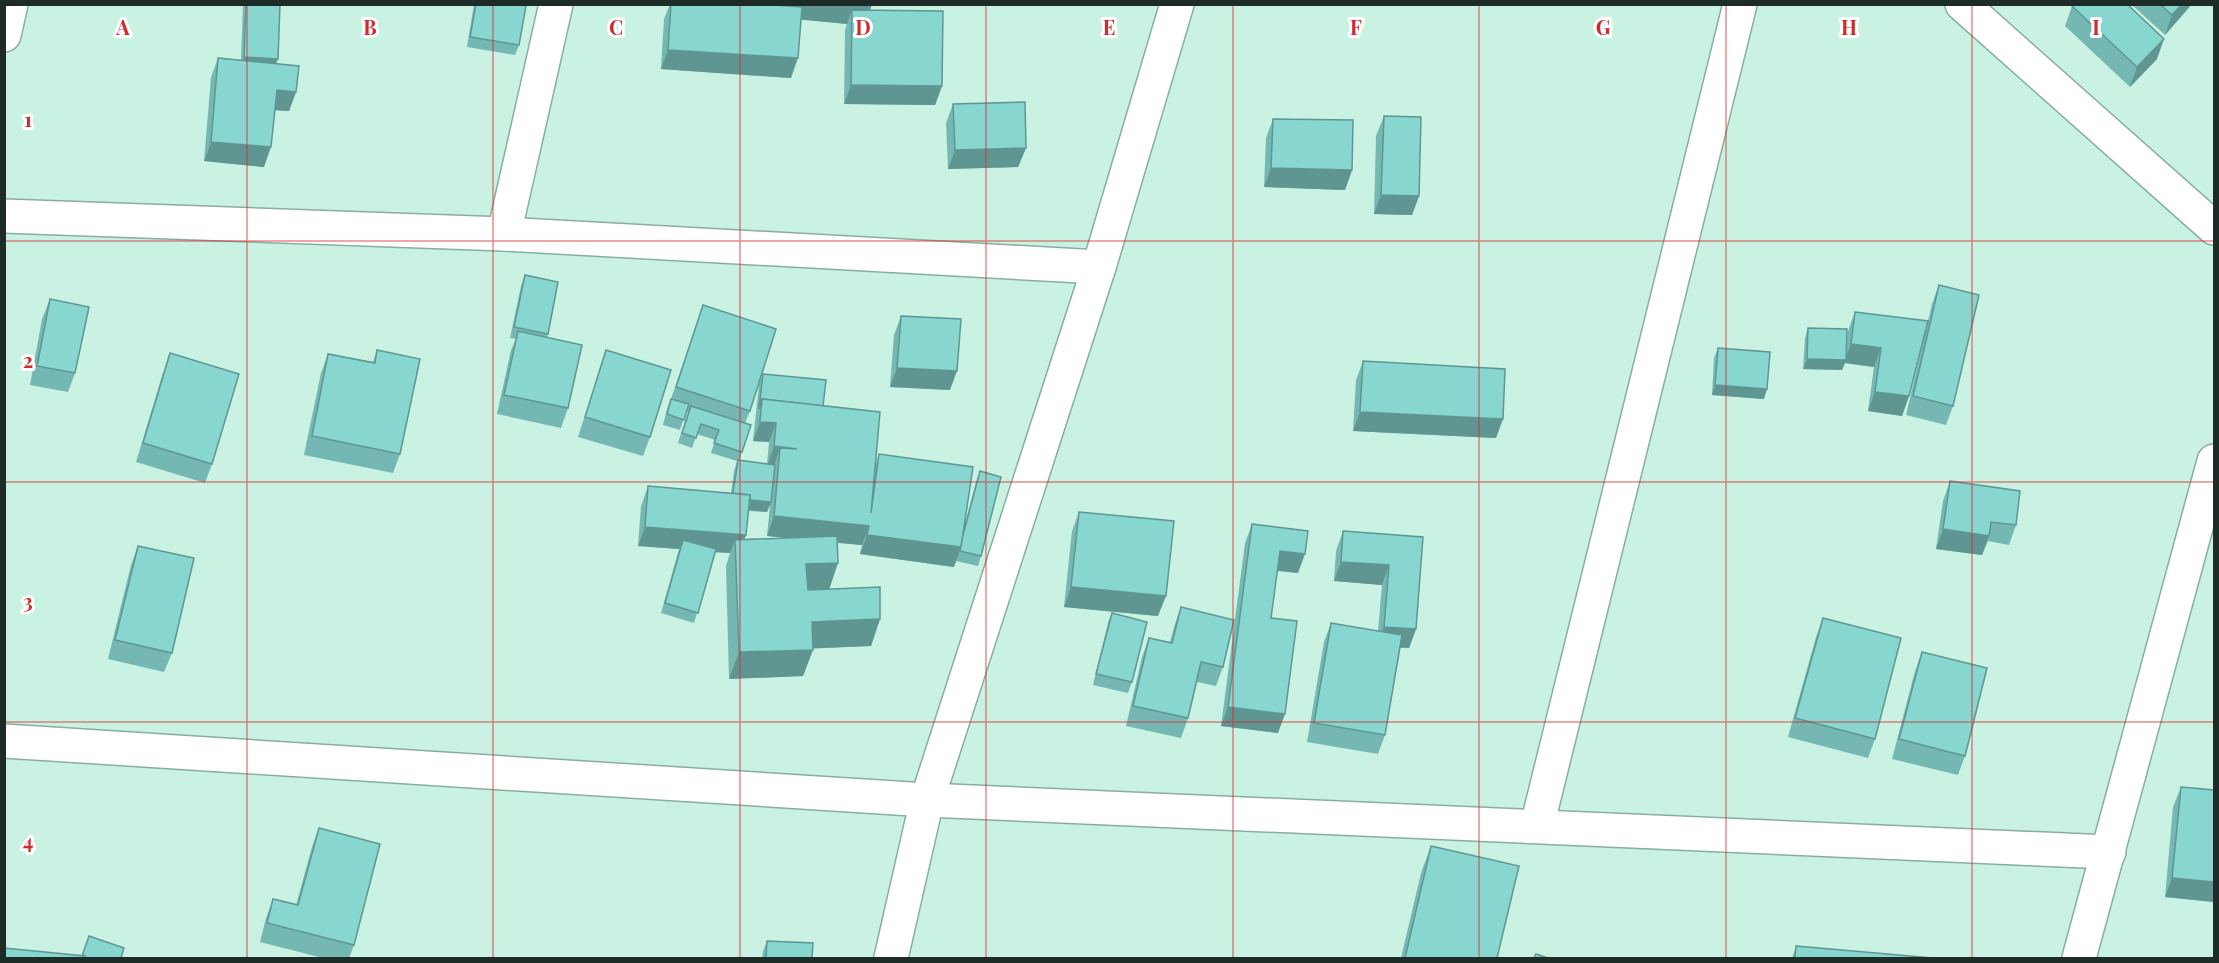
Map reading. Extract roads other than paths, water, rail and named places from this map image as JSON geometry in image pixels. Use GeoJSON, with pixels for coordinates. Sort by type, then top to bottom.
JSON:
{"type":"FeatureCollection","features":[{"type":"Feature","properties":{"kind":"street"},"geometry":{"type":"LineString","coordinates":[[4,35],[12,4]]}},
{"type":"Feature","properties":{"kind":"street"},"geometry":{"type":"LineString","coordinates":[[504,234],[556,4]]}},
{"type":"Feature","properties":{"kind":"street"},"geometry":{"type":"LineString","coordinates":[[891,958],[927,800],[1099,267],[1177,4]]}},
{"type":"Feature","properties":{"kind":"street"},"geometry":{"type":"LineString","coordinates":[[1537,826],[1740,4]]}},
{"type":"Feature","properties":{"kind":"street"},"geometry":{"type":"LineString","coordinates":[[1962,4],[2214,228]]}},
{"type":"Feature","properties":{"kind":"street"},"geometry":{"type":"LineString","coordinates":[[4,216],[504,234],[1099,267]]}},
{"type":"Feature","properties":{"kind":"street"},"geometry":{"type":"LineString","coordinates":[[2079,958],[2214,461]]}},
{"type":"Feature","properties":{"kind":"street"},"geometry":{"type":"LineString","coordinates":[[4,741],[927,800],[2109,852]]}}]}
